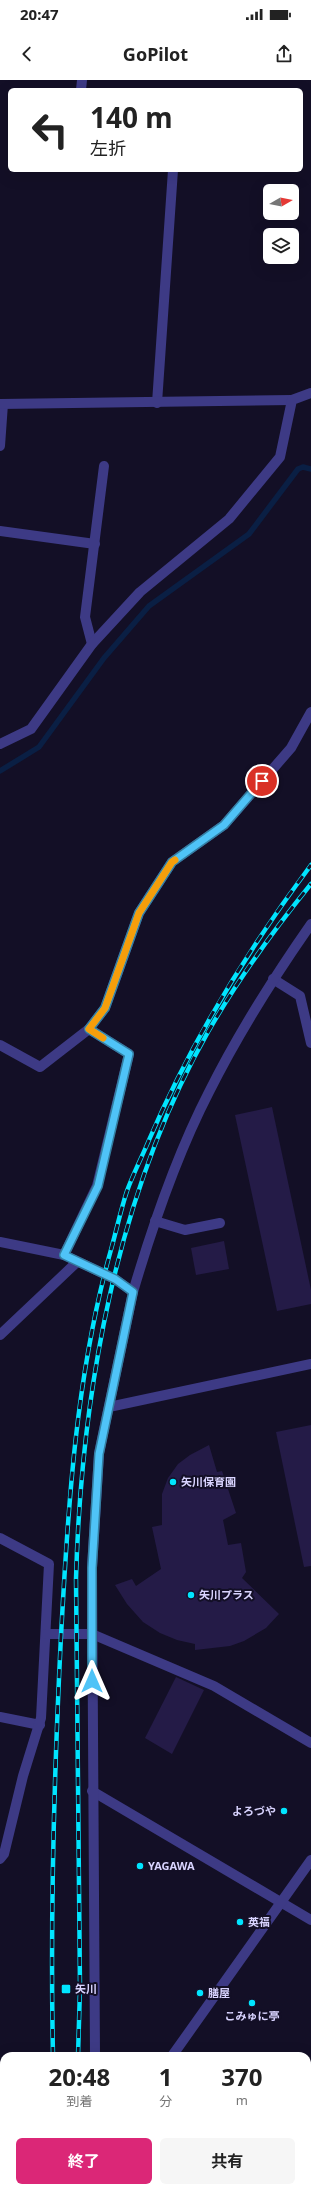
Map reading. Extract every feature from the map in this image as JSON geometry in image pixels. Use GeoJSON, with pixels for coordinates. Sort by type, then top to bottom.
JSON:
{"type":"FeatureCollection","features":[{"type":"Feature","properties":{"kind":"street"},"geometry":{"type":"LineString","coordinates":[[157,403],[173,172]]}},
{"type":"Feature","properties":{"kind":"street"},"geometry":{"type":"LineString","coordinates":[[0,446],[2,404],[292,400],[311,393]]}},
{"type":"Feature","properties":{"kind":"street"},"geometry":{"type":"LineString","coordinates":[[0,744],[31,729],[92,644],[140,592],[229,519],[280,457],[292,400]]}},
{"type":"Feature","properties":{"kind":"street"},"geometry":{"type":"LineString","coordinates":[[92,644],[85,617],[104,466]]}},
{"type":"Feature","properties":{"kind":"street"},"geometry":{"type":"LineString","coordinates":[[0,531],[95,544]]}},
{"type":"Feature","properties":{"kind":"street"},"geometry":{"type":"LineString","coordinates":[[0,1045],[40,1067],[89,1029],[105,1008],[139,913],[172,862],[224,825],[291,748],[311,712]]}},
{"type":"Feature","properties":{"kind":"street"},"geometry":{"type":"LineString","coordinates":[[95,2052],[92,1791],[92,1568],[99,1454],[133,1292],[155,1220],[179,1158],[209,1091],[273,979],[311,924]]}},
{"type":"Feature","properties":{"kind":"street"},"geometry":{"type":"LineString","coordinates":[[273,979],[300,996],[311,1043]]}},
{"type":"Feature","properties":{"kind":"street"},"geometry":{"type":"LineString","coordinates":[[64,1255],[98,1186],[129,1054],[89,1029]]}},
{"type":"Feature","properties":{"kind":"street"},"geometry":{"type":"LineString","coordinates":[[155,1220],[185,1230],[220,1223]]}},
{"type":"Feature","properties":{"kind":"street"},"geometry":{"type":"LineString","coordinates":[[0,1242],[64,1255],[115,1279],[133,1292]]}},
{"type":"Feature","properties":{"kind":"street"},"geometry":{"type":"LineString","coordinates":[[0,1335],[77,1262]]}},
{"type":"Feature","properties":{"kind":"street"},"geometry":{"type":"LineString","coordinates":[[108,1408],[311,1364]]}},
{"type":"Feature","properties":{"kind":"street"},"geometry":{"type":"LineString","coordinates":[[0,1538],[49,1564],[40,1725],[24,1776],[4,1854],[0,1859]]}},
{"type":"Feature","properties":{"kind":"street"},"geometry":{"type":"LineString","coordinates":[[46,1634],[92,1634],[214,1686],[311,1743]]}},
{"type":"Feature","properties":{"kind":"street"},"geometry":{"type":"LineString","coordinates":[[0,1717],[40,1725]]}},
{"type":"Feature","properties":{"kind":"street"},"geometry":{"type":"LineString","coordinates":[[92,1791],[283,1902],[311,1920]]}},
{"type":"Feature","properties":{"kind":"street"},"geometry":{"type":"LineString","coordinates":[[175,2052],[283,1902],[311,1860]]}},
{"type":"Feature","properties":{"kind":"building"},"geometry":{"type":"Polygon","coordinates":[[[272,1107],[311,1290],[311,1304],[277,1311],[235,1115],[272,1107]]]}},
{"type":"Feature","properties":{"kind":"building"},"geometry":{"type":"Polygon","coordinates":[[[224,1241],[229,1269],[196,1275],[191,1248],[224,1241]]]}},
{"type":"Feature","properties":{"kind":"building"},"geometry":{"type":"Polygon","coordinates":[[[311,1425],[311,1566],[304,1567],[276,1432],[311,1425]]]}},
{"type":"Feature","properties":{"kind":"building","name":"矢川プラス"},"geometry":{"type":"Polygon","coordinates":[[[209,1445],[217,1472],[222,1471],[236,1513],[223,1520],[228,1545],[241,1543],[246,1572],[242,1578],[279,1614],[266,1628],[244,1641],[230,1646],[195,1650],[195,1644],[177,1640],[160,1633],[143,1622],[127,1604],[115,1585],[132,1579],[136,1586],[161,1569],[152,1527],[162,1525],[162,1494],[168,1478],[178,1464],[190,1455],[209,1445]]]}},
{"type":"Feature","properties":{"kind":"building"},"geometry":{"type":"Polygon","coordinates":[[[176,1677],[204,1690],[172,1754],[145,1738],[176,1677]]]}},
{"type":"Feature","properties":{"kind":"waterway"},"geometry":{"type":"LineString","coordinates":[[0,771],[39,747],[104,658],[149,606],[249,534],[298,469],[303,467],[311,469]]}},
{"type":"Feature","properties":{"kind":"railway"},"geometry":{"type":"LineString","coordinates":[[53,2052],[53,1846],[56,1741],[67,1538],[82,1391],[100,1294],[127,1191],[183,1067],[243,964],[264,931],[311,865]]}},
{"type":"Feature","properties":{"kind":"railway"},"geometry":{"type":"LineString","coordinates":[[78,2052],[80,1988],[76,1579],[79,1509],[86,1439],[96,1368],[109,1297],[127,1228],[149,1160],[176,1094],[208,1032],[231,993],[283,920],[311,884]]}},
{"type":"Feature","properties":{"kind":"slow traffic"},"geometry":{"type":"LineString","coordinates":[[103,1038],[89,1029],[105,1008],[139,913],[172,862],[175,860]]}},
{"type":"Feature","properties":{"kind":"place","name":"矢川保育園"},"geometry":{"type":"Point","coordinates":[173,1482]}},
{"type":"Feature","properties":{"kind":"place","name":"矢川プラス"},"geometry":{"type":"Point","coordinates":[191,1595]}},
{"type":"Feature","properties":{"kind":"place","name":"よろづや"},"geometry":{"type":"Point","coordinates":[284,1811]}},
{"type":"Feature","properties":{"kind":"place","name":"YAGAWA"},"geometry":{"type":"Point","coordinates":[140,1866]}},
{"type":"Feature","properties":{"kind":"place","name":"英福"},"geometry":{"type":"Point","coordinates":[240,1922]}},
{"type":"Feature","properties":{"kind":"place","name":"矢川"},"geometry":{"type":"Point","coordinates":[66,1989]}},
{"type":"Feature","properties":{"kind":"place","name":"膳屋"},"geometry":{"type":"Point","coordinates":[200,1993]}},
{"type":"Feature","properties":{"kind":"place","name":"こみゅに亭"},"geometry":{"type":"Point","coordinates":[252,2003]}},
{"type":"Feature","properties":{"kind":"route"},"geometry":{"type":"LineString","coordinates":[[92,1681],[92,1568],[99,1454],[133,1292],[115,1279],[64,1255],[98,1186],[129,1054],[89,1029],[105,1008],[139,913],[172,862],[224,825],[262,781]]}}]}
